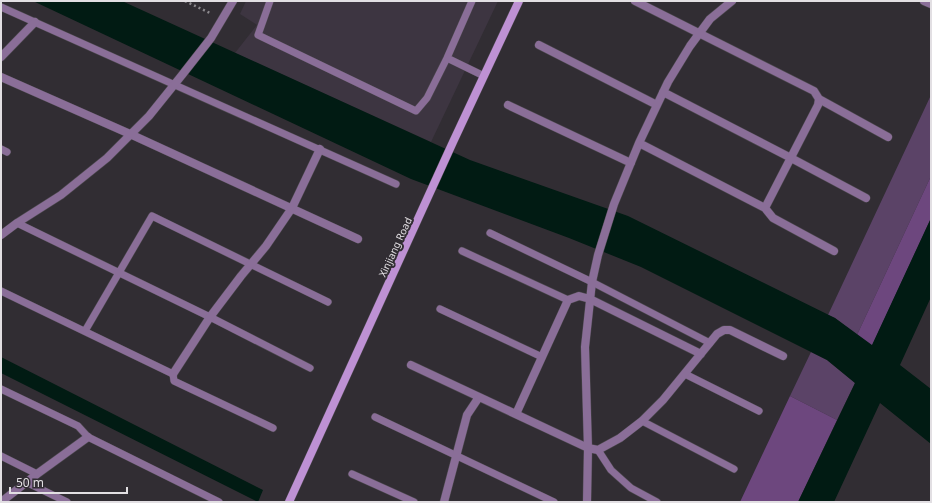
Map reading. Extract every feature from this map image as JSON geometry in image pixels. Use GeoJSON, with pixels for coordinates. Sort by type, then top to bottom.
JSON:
{"type":"FeatureCollection","features":[{"type":"Feature","properties":{"kind":"street"},"geometry":{"type":"LineString","coordinates":[[2,232],[61,195],[107,158],[148,116],[175,84],[211,38],[234,1]]}},
{"type":"Feature","properties":{"kind":"street","name":"Xinjiang Road"},"geometry":{"type":"LineString","coordinates":[[289,502],[519,1]]}},
{"type":"Feature","properties":{"kind":"street"},"geometry":{"type":"LineString","coordinates":[[635,1],[814,90],[819,99],[888,137]]}},
{"type":"Feature","properties":{"kind":"street"},"geometry":{"type":"LineString","coordinates":[[587,502],[588,448],[585,347],[592,282],[598,255],[614,204],[639,143],[668,82],[690,46],[710,19],[732,1]]}},
{"type":"Feature","properties":{"kind":"street"},"geometry":{"type":"LineString","coordinates":[[924,1],[931,4]]}},
{"type":"Feature","properties":{"kind":"street"},"geometry":{"type":"LineString","coordinates":[[1,57],[35,22]]}},
{"type":"Feature","properties":{"kind":"street"},"geometry":{"type":"LineString","coordinates":[[538,45],[656,105]]}},
{"type":"Feature","properties":{"kind":"street"},"geometry":{"type":"LineString","coordinates":[[1,77],[130,134],[358,239]]}},
{"type":"Feature","properties":{"kind":"street"},"geometry":{"type":"LineString","coordinates":[[663,92],[866,198]]}},
{"type":"Feature","properties":{"kind":"street"},"geometry":{"type":"LineString","coordinates":[[765,208],[818,105],[819,99]]}},
{"type":"Feature","properties":{"kind":"street"},"geometry":{"type":"LineString","coordinates":[[508,106],[631,163]]}},
{"type":"Feature","properties":{"kind":"street"},"geometry":{"type":"LineString","coordinates":[[639,143],[765,208],[774,218],[834,251]]}},
{"type":"Feature","properties":{"kind":"street"},"geometry":{"type":"LineString","coordinates":[[173,374],[210,317],[266,246],[292,208],[320,149]]}},
{"type":"Feature","properties":{"kind":"street"},"geometry":{"type":"LineString","coordinates":[[516,414],[568,300],[579,296],[590,299],[701,354]]}},
{"type":"Feature","properties":{"kind":"street"},"geometry":{"type":"LineString","coordinates":[[411,365],[588,448],[598,450],[620,438],[642,421],[663,400],[718,334],[724,330],[730,330],[783,356]]}},
{"type":"Feature","properties":{"kind":"street"},"geometry":{"type":"LineString","coordinates":[[444,502],[467,415],[479,397]]}},
{"type":"Feature","properties":{"kind":"street"},"geometry":{"type":"LineString","coordinates":[[1,502],[88,437]]}},
{"type":"Feature","properties":{"kind":"lane"},"geometry":{"type":"LineString","coordinates":[[270,1],[258,35],[416,111],[428,98],[472,1]]}},
{"type":"Feature","properties":{"kind":"lane"},"geometry":{"type":"LineString","coordinates":[[1,7],[396,184]]}},
{"type":"Feature","properties":{"kind":"lane"},"geometry":{"type":"LineString","coordinates":[[447,58],[484,76]]}},
{"type":"Feature","properties":{"kind":"lane"},"geometry":{"type":"LineString","coordinates":[[85,331],[152,216],[328,302]]}},
{"type":"Feature","properties":{"kind":"lane"},"geometry":{"type":"LineString","coordinates":[[17,222],[310,368]]}},
{"type":"Feature","properties":{"kind":"lane"},"geometry":{"type":"LineString","coordinates":[[490,233],[592,282],[710,343]]}},
{"type":"Feature","properties":{"kind":"lane"},"geometry":{"type":"LineString","coordinates":[[462,251],[568,300]]}},
{"type":"Feature","properties":{"kind":"lane"},"geometry":{"type":"LineString","coordinates":[[1,290],[173,374],[174,381],[273,428]]}},
{"type":"Feature","properties":{"kind":"lane"},"geometry":{"type":"LineString","coordinates":[[440,309],[542,358]]}},
{"type":"Feature","properties":{"kind":"lane"},"geometry":{"type":"LineString","coordinates":[[685,374],[759,411]]}},
{"type":"Feature","properties":{"kind":"lane"},"geometry":{"type":"LineString","coordinates":[[1,388],[78,426],[88,437],[219,502]]}},
{"type":"Feature","properties":{"kind":"lane"},"geometry":{"type":"LineString","coordinates":[[375,417],[554,502]]}},
{"type":"Feature","properties":{"kind":"lane"},"geometry":{"type":"LineString","coordinates":[[642,421],[734,469]]}},
{"type":"Feature","properties":{"kind":"lane"},"geometry":{"type":"LineString","coordinates":[[598,450],[611,470],[631,488],[657,502]]}},
{"type":"Feature","properties":{"kind":"lane"},"geometry":{"type":"LineString","coordinates":[[1,456],[37,474]]}},
{"type":"Feature","properties":{"kind":"lane"},"geometry":{"type":"LineString","coordinates":[[352,474],[414,502]]}},
{"type":"Feature","properties":{"kind":"lane"},"geometry":{"type":"LineString","coordinates":[[26,482],[67,502]]}},
{"type":"Feature","properties":{"kind":"path"},"geometry":{"type":"LineString","coordinates":[[185,1],[223,19]]}},
{"type":"Feature","properties":{"kind":"shaded area"},"geometry":{"type":"Polygon","coordinates":[[[33,1],[122,1],[470,160],[628,216],[835,318],[872,345],[931,218],[931,297],[900,365],[931,389],[931,444],[880,403],[834,502],[798,502],[855,383],[827,360],[641,267],[569,238],[411,179],[33,1]]]}},
{"type":"Feature","properties":{"kind":"shaded area"},"geometry":{"type":"Polygon","coordinates":[[[246,1],[498,1],[431,142],[235,53],[257,25],[240,14],[246,1]]]}},
{"type":"Feature","properties":{"kind":"shaded area"},"geometry":{"type":"Polygon","coordinates":[[[931,95],[931,176],[857,335],[835,318],[828,315],[931,95]]]}},
{"type":"Feature","properties":{"kind":"shaded area"},"geometry":{"type":"Polygon","coordinates":[[[931,176],[931,218],[872,346],[857,335],[931,176]]]}},
{"type":"Feature","properties":{"kind":"shaded area"},"geometry":{"type":"Polygon","coordinates":[[[811,352],[827,360],[855,383],[837,420],[790,396],[811,352]]]}},
{"type":"Feature","properties":{"kind":"shaded area"},"geometry":{"type":"Polygon","coordinates":[[[1,357],[263,490],[258,502],[1,373],[1,357]]]}},
{"type":"Feature","properties":{"kind":"shaded area"},"geometry":{"type":"Polygon","coordinates":[[[790,396],[837,420],[798,502],[740,502],[790,396]]]}}]}
